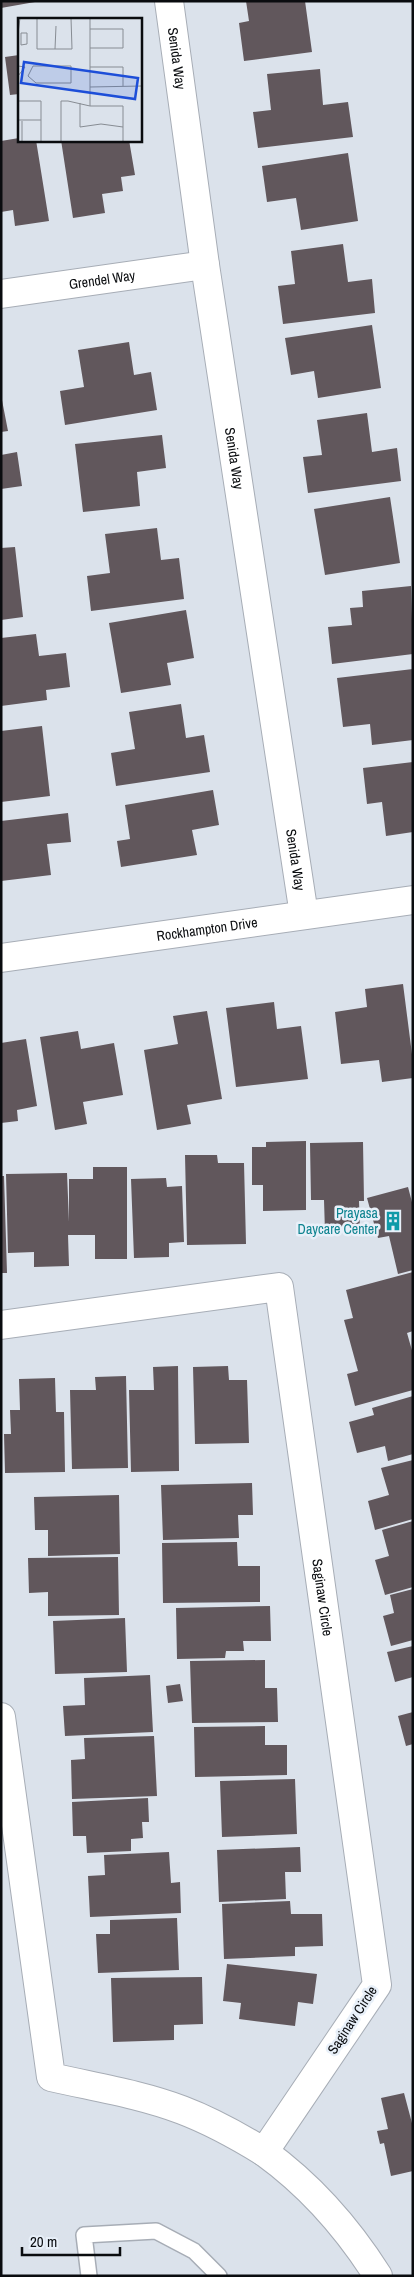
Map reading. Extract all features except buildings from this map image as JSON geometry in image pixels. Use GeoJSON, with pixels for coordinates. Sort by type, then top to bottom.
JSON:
{"type":"FeatureCollection","features":[{"type":"Feature","properties":{"kind":"street","name":"Senida Way"},"geometry":{"type":"LineString","coordinates":[[169,1],[205,265],[304,915]]}},
{"type":"Feature","properties":{"kind":"street","name":"Grendel Way"},"geometry":{"type":"LineString","coordinates":[[1,294],[205,265]]}},
{"type":"Feature","properties":{"kind":"street","name":"Rockhampton Drive"},"geometry":{"type":"LineString","coordinates":[[1,958],[413,900]]}},
{"type":"Feature","properties":{"kind":"street","name":"Saginaw Circle"},"geometry":{"type":"LineString","coordinates":[[1,1325],[279,1287],[377,1984],[264,2152]]}},
{"type":"Feature","properties":{"kind":"street"},"geometry":{"type":"LineString","coordinates":[[1,1717],[50,2077],[181,2109],[229,2131],[264,2152],[284,2166],[323,2202],[357,2243],[378,2276]]}},
{"type":"Feature","properties":{"kind":"lane"},"geometry":{"type":"LineString","coordinates":[[88,2276],[84,2235],[156,2231],[194,2252],[219,2276]]}},
{"type":"Feature","properties":{"kind":"place","name":"Prayasa Daycare Center"},"geometry":{"type":"Point","coordinates":[393,1221]}}]}
